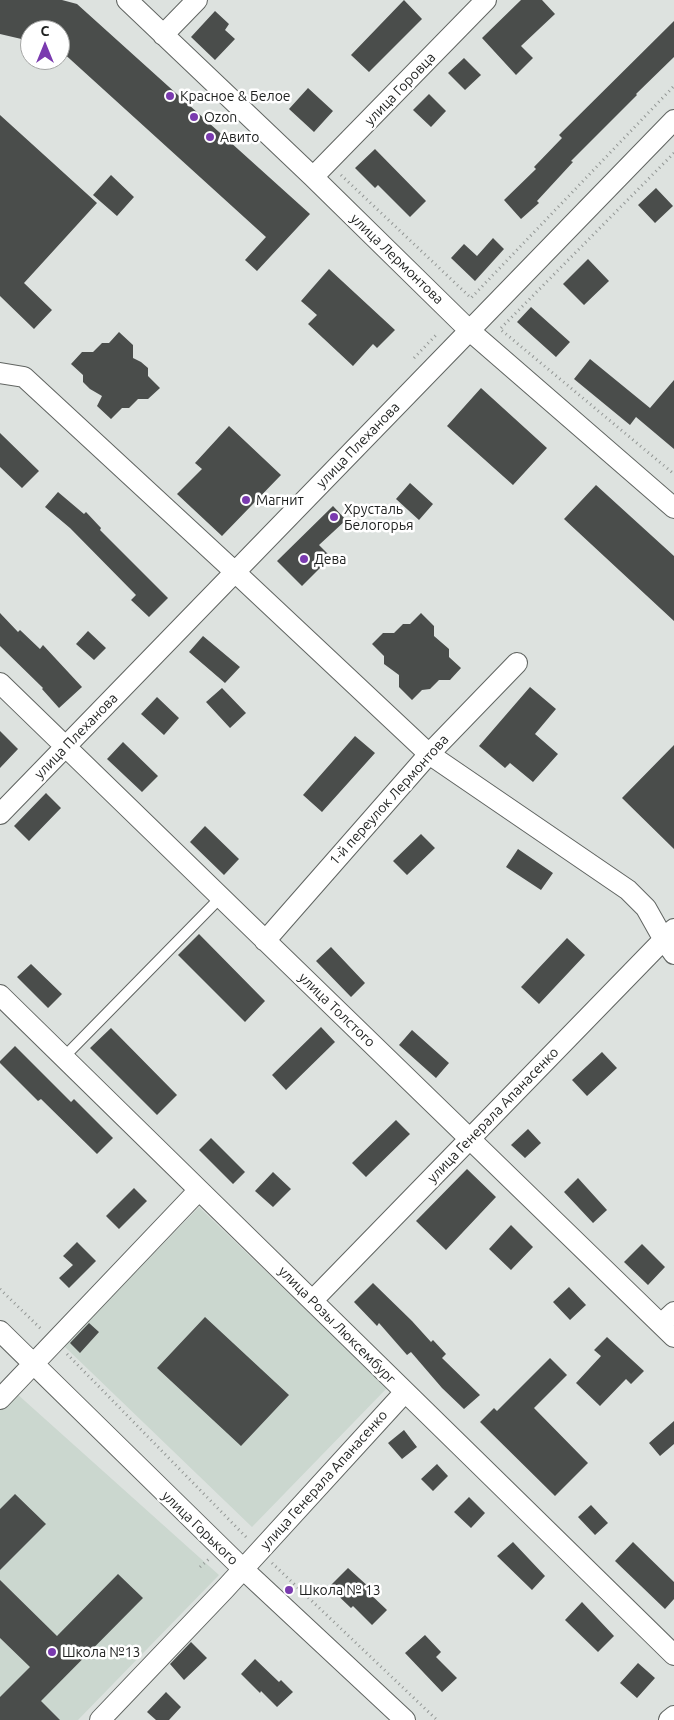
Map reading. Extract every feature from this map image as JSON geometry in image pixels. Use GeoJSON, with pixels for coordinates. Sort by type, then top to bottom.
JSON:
{"type":"FeatureCollection","features":[{"type":"Feature","properties":{"kind":"street","name":"улица Лермонтова"},"geometry":{"type":"LineString","coordinates":[[127,0],[470,331],[674,508]]}},
{"type":"Feature","properties":{"kind":"street"},"geometry":{"type":"LineString","coordinates":[[163,35],[197,0]]}},
{"type":"Feature","properties":{"kind":"street","name":"улица Горовца"},"geometry":{"type":"LineString","coordinates":[[312,177],[486,0]]}},
{"type":"Feature","properties":{"kind":"street","name":"улица Плеханова"},"geometry":{"type":"LineString","coordinates":[[0,814],[674,120]]}},
{"type":"Feature","properties":{"kind":"street"},"geometry":{"type":"LineString","coordinates":[[0,374],[24,377],[429,754],[628,890],[646,908],[671,941]]}},
{"type":"Feature","properties":{"kind":"street","name":"1-й переулок Лермонтова"},"geometry":{"type":"LineString","coordinates":[[265,941],[429,754],[517,663]]}},
{"type":"Feature","properties":{"kind":"street","name":"улица Толстого"},"geometry":{"type":"LineString","coordinates":[[0,684],[470,1139],[670,1324]]}},
{"type":"Feature","properties":{"kind":"street","name":"улица Генерала Апанасенко"},"geometry":{"type":"LineString","coordinates":[[312,1300],[470,1139],[671,941]]}},
{"type":"Feature","properties":{"kind":"street","name":"улица Розы Люксембург"},"geometry":{"type":"LineString","coordinates":[[0,995],[674,1655]]}},
{"type":"Feature","properties":{"kind":"street"},"geometry":{"type":"LineString","coordinates":[[0,1399],[199,1190]]}},
{"type":"Feature","properties":{"kind":"street","name":"улица Горького"},"geometry":{"type":"LineString","coordinates":[[0,1331],[242,1569],[405,1720]]}},
{"type":"Feature","properties":{"kind":"street","name":"улица Генерала Апанасенко"},"geometry":{"type":"LineString","coordinates":[[100,1720],[405,1392]]}},
{"type":"Feature","properties":{"kind":"street"},"geometry":{"type":"LineString","coordinates":[[669,1720],[674,1716]]}},
{"type":"Feature","properties":{"kind":"lane"},"geometry":{"type":"LineString","coordinates":[[64,1058],[220,898]]}},
{"type":"Feature","properties":{"kind":"path"},"geometry":{"type":"LineString","coordinates":[[327,162],[471,298],[674,86]]}},
{"type":"Feature","properties":{"kind":"path"},"geometry":{"type":"LineString","coordinates":[[674,153],[500,329],[674,474]]}},
{"type":"Feature","properties":{"kind":"path"},"geometry":{"type":"LineString","coordinates":[[0,1290],[54,1342],[259,1551],[437,1720]]}},
{"type":"Feature","properties":{"kind":"shaded area"},"geometry":{"type":"Polygon","coordinates":[[[199,1207],[387,1388],[252,1527],[64,1346],[199,1207]]]}},
{"type":"Feature","properties":{"kind":"shaded area"},"geometry":{"type":"Polygon","coordinates":[[[16,1393],[219,1575],[78,1720],[0,1720],[0,1408],[16,1393]]]}},
{"type":"Feature","properties":{"kind":"building"},"geometry":{"type":"Polygon","coordinates":[[[0,0],[62,0],[77,4],[310,214],[257,271],[245,260],[266,237],[70,59],[70,20],[20,20],[20,39],[0,34],[0,0]]]}},
{"type":"Feature","properties":{"kind":"building"},"geometry":{"type":"Polygon","coordinates":[[[404,0],[422,19],[369,72],[351,55],[404,0]]]}},
{"type":"Feature","properties":{"kind":"building"},"geometry":{"type":"Polygon","coordinates":[[[521,0],[542,0],[555,14],[521,46],[533,58],[516,75],[482,38],[521,0]]]}},
{"type":"Feature","properties":{"kind":"building"},"geometry":{"type":"Polygon","coordinates":[[[215,11],[229,24],[225,30],[235,39],[215,60],[191,37],[215,11]]]}},
{"type":"Feature","properties":{"kind":"building"},"geometry":{"type":"Polygon","coordinates":[[[674,21],[674,57],[571,161],[573,162],[537,201],[539,203],[521,219],[504,200],[536,169],[534,167],[562,138],[559,135],[674,21]]]}},
{"type":"Feature","properties":{"kind":"building"},"geometry":{"type":"Polygon","coordinates":[[[464,58],[481,75],[465,90],[448,73],[464,58]]]}},
{"type":"Feature","properties":{"kind":"building"},"geometry":{"type":"Polygon","coordinates":[[[308,88],[333,111],[314,132],[289,109],[308,88]]]}},
{"type":"Feature","properties":{"kind":"building"},"geometry":{"type":"Polygon","coordinates":[[[429,94],[446,111],[431,127],[413,110],[429,94]]]}},
{"type":"Feature","properties":{"kind":"building"},"geometry":{"type":"Polygon","coordinates":[[[0,115],[97,203],[24,283],[52,310],[34,329],[0,296],[0,115]]]}},
{"type":"Feature","properties":{"kind":"building"},"geometry":{"type":"Polygon","coordinates":[[[375,149],[426,201],[410,217],[378,185],[375,188],[355,168],[375,149]]]}},
{"type":"Feature","properties":{"kind":"building"},"geometry":{"type":"Polygon","coordinates":[[[111,175],[134,197],[117,216],[93,195],[111,175]]]}},
{"type":"Feature","properties":{"kind":"building"},"geometry":{"type":"Polygon","coordinates":[[[656,188],[673,206],[655,223],[638,205],[656,188]]]}},
{"type":"Feature","properties":{"kind":"building"},"geometry":{"type":"Polygon","coordinates":[[[493,238],[504,249],[475,281],[451,258],[464,244],[477,256],[493,238]]]}},
{"type":"Feature","properties":{"kind":"building"},"geometry":{"type":"Polygon","coordinates":[[[588,259],[609,281],[584,305],[563,284],[588,259]]]}},
{"type":"Feature","properties":{"kind":"building"},"geometry":{"type":"Polygon","coordinates":[[[329,269],[395,330],[377,348],[373,344],[353,366],[308,324],[317,315],[301,301],[329,269]]]}},
{"type":"Feature","properties":{"kind":"building"},"geometry":{"type":"Polygon","coordinates":[[[531,307],[570,342],[556,357],[517,322],[531,307]]]}},
{"type":"Feature","properties":{"kind":"building"},"geometry":{"type":"Polygon","coordinates":[[[119,332],[133,345],[133,358],[148,368],[148,376],[160,388],[148,399],[138,399],[129,408],[122,408],[111,419],[97,406],[102,396],[83,382],[83,375],[71,364],[82,352],[93,352],[102,343],[109,343],[119,332]]]}},
{"type":"Feature","properties":{"kind":"building"},"geometry":{"type":"Polygon","coordinates":[[[590,359],[650,408],[674,380],[674,449],[636,417],[630,425],[574,379],[590,359]]]}},
{"type":"Feature","properties":{"kind":"building"},"geometry":{"type":"Polygon","coordinates":[[[481,388],[547,448],[513,485],[447,426],[481,388]]]}},
{"type":"Feature","properties":{"kind":"building"},"geometry":{"type":"Polygon","coordinates":[[[229,426],[281,475],[222,536],[177,494],[202,469],[195,463],[229,426]]]}},
{"type":"Feature","properties":{"kind":"building"},"geometry":{"type":"Polygon","coordinates":[[[0,433],[39,471],[22,488],[0,467],[0,433]]]}},
{"type":"Feature","properties":{"kind":"building"},"geometry":{"type":"Polygon","coordinates":[[[410,483],[433,504],[419,520],[396,499],[410,483]]]}},
{"type":"Feature","properties":{"kind":"building"},"geometry":{"type":"Polygon","coordinates":[[[596,485],[674,556],[674,621],[564,519],[596,485]]]}},
{"type":"Feature","properties":{"kind":"building"},"geometry":{"type":"Polygon","coordinates":[[[58,492],[84,514],[86,512],[101,528],[100,530],[168,598],[149,617],[131,600],[136,595],[70,528],[45,507],[58,492]]]}},
{"type":"Feature","properties":{"kind":"building","name":"Дева"},"geometry":{"type":"Polygon","coordinates":[[[333,506],[346,520],[319,545],[331,557],[302,586],[277,561],[333,506]]]}},
{"type":"Feature","properties":{"kind":"building"},"geometry":{"type":"Polygon","coordinates":[[[0,613],[18,632],[20,630],[40,649],[43,645],[82,687],[59,708],[43,688],[0,646],[0,613]]]}},
{"type":"Feature","properties":{"kind":"building"},"geometry":{"type":"Polygon","coordinates":[[[421,613],[434,626],[434,636],[449,649],[449,657],[461,668],[450,680],[439,680],[430,689],[422,690],[412,700],[399,687],[399,675],[384,664],[384,656],[372,644],[383,633],[394,633],[403,624],[410,624],[421,613]]]}},
{"type":"Feature","properties":{"kind":"building"},"geometry":{"type":"Polygon","coordinates":[[[88,631],[106,648],[94,660],[76,644],[88,631]]]}},
{"type":"Feature","properties":{"kind":"building"},"geometry":{"type":"Polygon","coordinates":[[[203,636],[240,667],[225,683],[189,652],[203,636]]]}},
{"type":"Feature","properties":{"kind":"building"},"geometry":{"type":"Polygon","coordinates":[[[530,687],[556,709],[535,734],[558,754],[533,782],[510,763],[505,768],[479,746],[530,687]]]}},
{"type":"Feature","properties":{"kind":"building"},"geometry":{"type":"Polygon","coordinates":[[[222,688],[246,713],[230,728],[206,702],[222,688]]]}},
{"type":"Feature","properties":{"kind":"building"},"geometry":{"type":"Polygon","coordinates":[[[157,697],[179,718],[164,735],[141,714],[157,697]]]}},
{"type":"Feature","properties":{"kind":"building"},"geometry":{"type":"Polygon","coordinates":[[[0,731],[18,749],[0,768],[0,731]]]}},
{"type":"Feature","properties":{"kind":"building"},"geometry":{"type":"Polygon","coordinates":[[[355,736],[375,753],[322,812],[303,795],[355,736]]]}},
{"type":"Feature","properties":{"kind":"building"},"geometry":{"type":"Polygon","coordinates":[[[123,742],[158,776],[142,792],[107,759],[123,742]]]}},
{"type":"Feature","properties":{"kind":"building"},"geometry":{"type":"Polygon","coordinates":[[[674,745],[674,849],[622,798],[674,745]]]}},
{"type":"Feature","properties":{"kind":"building"},"geometry":{"type":"Polygon","coordinates":[[[46,793],[61,808],[29,841],[14,826],[46,793]]]}},
{"type":"Feature","properties":{"kind":"building"},"geometry":{"type":"Polygon","coordinates":[[[205,826],[239,859],[224,875],[190,842],[205,826]]]}},
{"type":"Feature","properties":{"kind":"building"},"geometry":{"type":"Polygon","coordinates":[[[421,834],[435,848],[407,875],[393,861],[421,834]]]}},
{"type":"Feature","properties":{"kind":"building"},"geometry":{"type":"Polygon","coordinates":[[[518,849],[553,873],[541,890],[506,867],[518,849]]]}},
{"type":"Feature","properties":{"kind":"building"},"geometry":{"type":"Polygon","coordinates":[[[199,934],[265,1001],[245,1022],[178,955],[199,934]]]}},
{"type":"Feature","properties":{"kind":"building"},"geometry":{"type":"Polygon","coordinates":[[[567,938],[585,955],[539,1004],[521,987],[567,938]]]}},
{"type":"Feature","properties":{"kind":"building"},"geometry":{"type":"Polygon","coordinates":[[[331,947],[365,983],[351,997],[316,961],[331,947]]]}},
{"type":"Feature","properties":{"kind":"building"},"geometry":{"type":"Polygon","coordinates":[[[31,964],[62,994],[48,1008],[17,977],[31,964]]]}},
{"type":"Feature","properties":{"kind":"building"},"geometry":{"type":"Polygon","coordinates":[[[321,1027],[335,1042],[286,1090],[272,1075],[321,1027]]]}},
{"type":"Feature","properties":{"kind":"building"},"geometry":{"type":"Polygon","coordinates":[[[111,1028],[177,1095],[157,1115],[90,1048],[111,1028]]]}},
{"type":"Feature","properties":{"kind":"building"},"geometry":{"type":"Polygon","coordinates":[[[412,1030],[449,1063],[436,1078],[399,1045],[412,1030]]]}},
{"type":"Feature","properties":{"kind":"building"},"geometry":{"type":"Polygon","coordinates":[[[15,1046],[71,1102],[74,1099],[113,1138],[97,1154],[41,1099],[38,1101],[0,1063],[15,1046]]]}},
{"type":"Feature","properties":{"kind":"building"},"geometry":{"type":"Polygon","coordinates":[[[602,1052],[617,1068],[587,1096],[572,1080],[602,1052]]]}},
{"type":"Feature","properties":{"kind":"building"},"geometry":{"type":"Polygon","coordinates":[[[396,1120],[410,1134],[366,1177],[352,1163],[396,1120]]]}},
{"type":"Feature","properties":{"kind":"building"},"geometry":{"type":"Polygon","coordinates":[[[528,1129],[541,1143],[525,1158],[511,1145],[528,1129]]]}},
{"type":"Feature","properties":{"kind":"building"},"geometry":{"type":"Polygon","coordinates":[[[211,1138],[245,1172],[233,1184],[199,1150],[211,1138]]]}},
{"type":"Feature","properties":{"kind":"building"},"geometry":{"type":"Polygon","coordinates":[[[467,1169],[496,1197],[446,1250],[416,1221],[467,1169]]]}},
{"type":"Feature","properties":{"kind":"building"},"geometry":{"type":"Polygon","coordinates":[[[273,1172],[291,1189],[273,1207],[255,1191],[273,1172]]]}},
{"type":"Feature","properties":{"kind":"building"},"geometry":{"type":"Polygon","coordinates":[[[578,1178],[607,1210],[593,1223],[564,1192],[578,1178]]]}},
{"type":"Feature","properties":{"kind":"building"},"geometry":{"type":"Polygon","coordinates":[[[134,1188],[147,1201],[119,1229],[106,1216],[134,1188]]]}},
{"type":"Feature","properties":{"kind":"building"},"geometry":{"type":"Polygon","coordinates":[[[511,1225],[533,1247],[511,1270],[489,1249],[511,1225]]]}},
{"type":"Feature","properties":{"kind":"building"},"geometry":{"type":"Polygon","coordinates":[[[77,1242],[96,1261],[69,1288],[59,1278],[73,1265],[63,1256],[77,1242]]]}},
{"type":"Feature","properties":{"kind":"building"},"geometry":{"type":"Polygon","coordinates":[[[642,1244],[665,1267],[648,1285],[624,1262],[642,1244]]]}},
{"type":"Feature","properties":{"kind":"building"},"geometry":{"type":"Polygon","coordinates":[[[373,1283],[431,1342],[433,1340],[446,1354],[442,1358],[480,1395],[464,1409],[442,1388],[411,1352],[407,1355],[379,1323],[377,1326],[354,1302],[373,1283]]]}},
{"type":"Feature","properties":{"kind":"building"},"geometry":{"type":"Polygon","coordinates":[[[569,1287],[586,1305],[570,1320],[553,1302],[569,1287]]]}},
{"type":"Feature","properties":{"kind":"building"},"geometry":{"type":"Polygon","coordinates":[[[205,1317],[289,1395],[241,1446],[157,1368],[205,1317]]]}},
{"type":"Feature","properties":{"kind":"building"},"geometry":{"type":"Polygon","coordinates":[[[89,1323],[99,1332],[80,1353],[70,1343],[89,1323]]]}},
{"type":"Feature","properties":{"kind":"building"},"geometry":{"type":"Polygon","coordinates":[[[607,1337],[644,1371],[631,1384],[626,1379],[600,1406],[576,1383],[601,1356],[594,1350],[607,1337]]]}},
{"type":"Feature","properties":{"kind":"building"},"geometry":{"type":"Polygon","coordinates":[[[550,1358],[567,1375],[534,1408],[588,1463],[555,1496],[480,1422],[494,1408],[497,1411],[550,1358]]]}},
{"type":"Feature","properties":{"kind":"building"},"geometry":{"type":"Polygon","coordinates":[[[674,1421],[674,1444],[660,1456],[649,1443],[674,1421]]]}},
{"type":"Feature","properties":{"kind":"building"},"geometry":{"type":"Polygon","coordinates":[[[404,1430],[417,1447],[402,1459],[388,1443],[404,1430]]]}},
{"type":"Feature","properties":{"kind":"building"},"geometry":{"type":"Polygon","coordinates":[[[437,1464],[448,1476],[433,1491],[421,1479],[437,1464]]]}},
{"type":"Feature","properties":{"kind":"building"},"geometry":{"type":"Polygon","coordinates":[[[15,1494],[46,1524],[0,1570],[0,1509],[15,1494]]]}},
{"type":"Feature","properties":{"kind":"building"},"geometry":{"type":"Polygon","coordinates":[[[469,1497],[485,1513],[471,1528],[454,1512],[469,1497]]]}},
{"type":"Feature","properties":{"kind":"building"},"geometry":{"type":"Polygon","coordinates":[[[591,1505],[608,1523],[595,1535],[578,1517],[591,1505]]]}},
{"type":"Feature","properties":{"kind":"building"},"geometry":{"type":"Polygon","coordinates":[[[513,1542],[545,1576],[532,1590],[497,1556],[513,1542]]]}},
{"type":"Feature","properties":{"kind":"building"},"geometry":{"type":"Polygon","coordinates":[[[633,1542],[674,1582],[674,1599],[665,1609],[615,1561],[633,1542]]]}},
{"type":"Feature","properties":{"kind":"building"},"geometry":{"type":"Polygon","coordinates":[[[348,1568],[370,1588],[367,1591],[387,1610],[372,1625],[353,1606],[351,1608],[329,1587],[348,1568]]]}},
{"type":"Feature","properties":{"kind":"building","name":"Школа №13"},"geometry":{"type":"Polygon","coordinates":[[[118,1574],[143,1598],[41,1701],[60,1720],[0,1720],[0,1697],[30,1667],[0,1638],[0,1580],[57,1636],[118,1574]]]}},
{"type":"Feature","properties":{"kind":"building"},"geometry":{"type":"Polygon","coordinates":[[[582,1602],[614,1636],[598,1652],[565,1620],[582,1602]]]}},
{"type":"Feature","properties":{"kind":"building"},"geometry":{"type":"Polygon","coordinates":[[[425,1635],[441,1652],[436,1657],[457,1678],[442,1692],[405,1653],[425,1635]]]}},
{"type":"Feature","properties":{"kind":"building"},"geometry":{"type":"Polygon","coordinates":[[[191,1642],[207,1658],[184,1680],[170,1664],[191,1642]]]}},
{"type":"Feature","properties":{"kind":"building"},"geometry":{"type":"Polygon","coordinates":[[[255,1659],[279,1682],[281,1680],[293,1692],[277,1707],[241,1674],[255,1659]]]}},
{"type":"Feature","properties":{"kind":"building"},"geometry":{"type":"Polygon","coordinates":[[[638,1663],[655,1678],[637,1698],[620,1683],[638,1663]]]}},
{"type":"Feature","properties":{"kind":"building"},"geometry":{"type":"Polygon","coordinates":[[[166,1692],[181,1707],[169,1720],[156,1720],[147,1712],[166,1692]]]}},
{"type":"Feature","properties":{"kind":"place","name":"Красное & Белое"},"geometry":{"type":"Point","coordinates":[170,96]}},
{"type":"Feature","properties":{"kind":"place","name":"Ozon"},"geometry":{"type":"Point","coordinates":[194,117]}},
{"type":"Feature","properties":{"kind":"place","name":"Авито"},"geometry":{"type":"Point","coordinates":[210,137]}},
{"type":"Feature","properties":{"kind":"place","name":"Магнит"},"geometry":{"type":"Point","coordinates":[246,500]}},
{"type":"Feature","properties":{"kind":"place","name":"Хрусталь Белогорья"},"geometry":{"type":"Point","coordinates":[334,517]}},
{"type":"Feature","properties":{"kind":"place","name":"Дева"},"geometry":{"type":"Point","coordinates":[304,559]}},
{"type":"Feature","properties":{"kind":"place","name":"Школа № 13"},"geometry":{"type":"Point","coordinates":[289,1590]}},
{"type":"Feature","properties":{"kind":"place","name":"Школа №13"},"geometry":{"type":"Point","coordinates":[52,1652]}}]}
